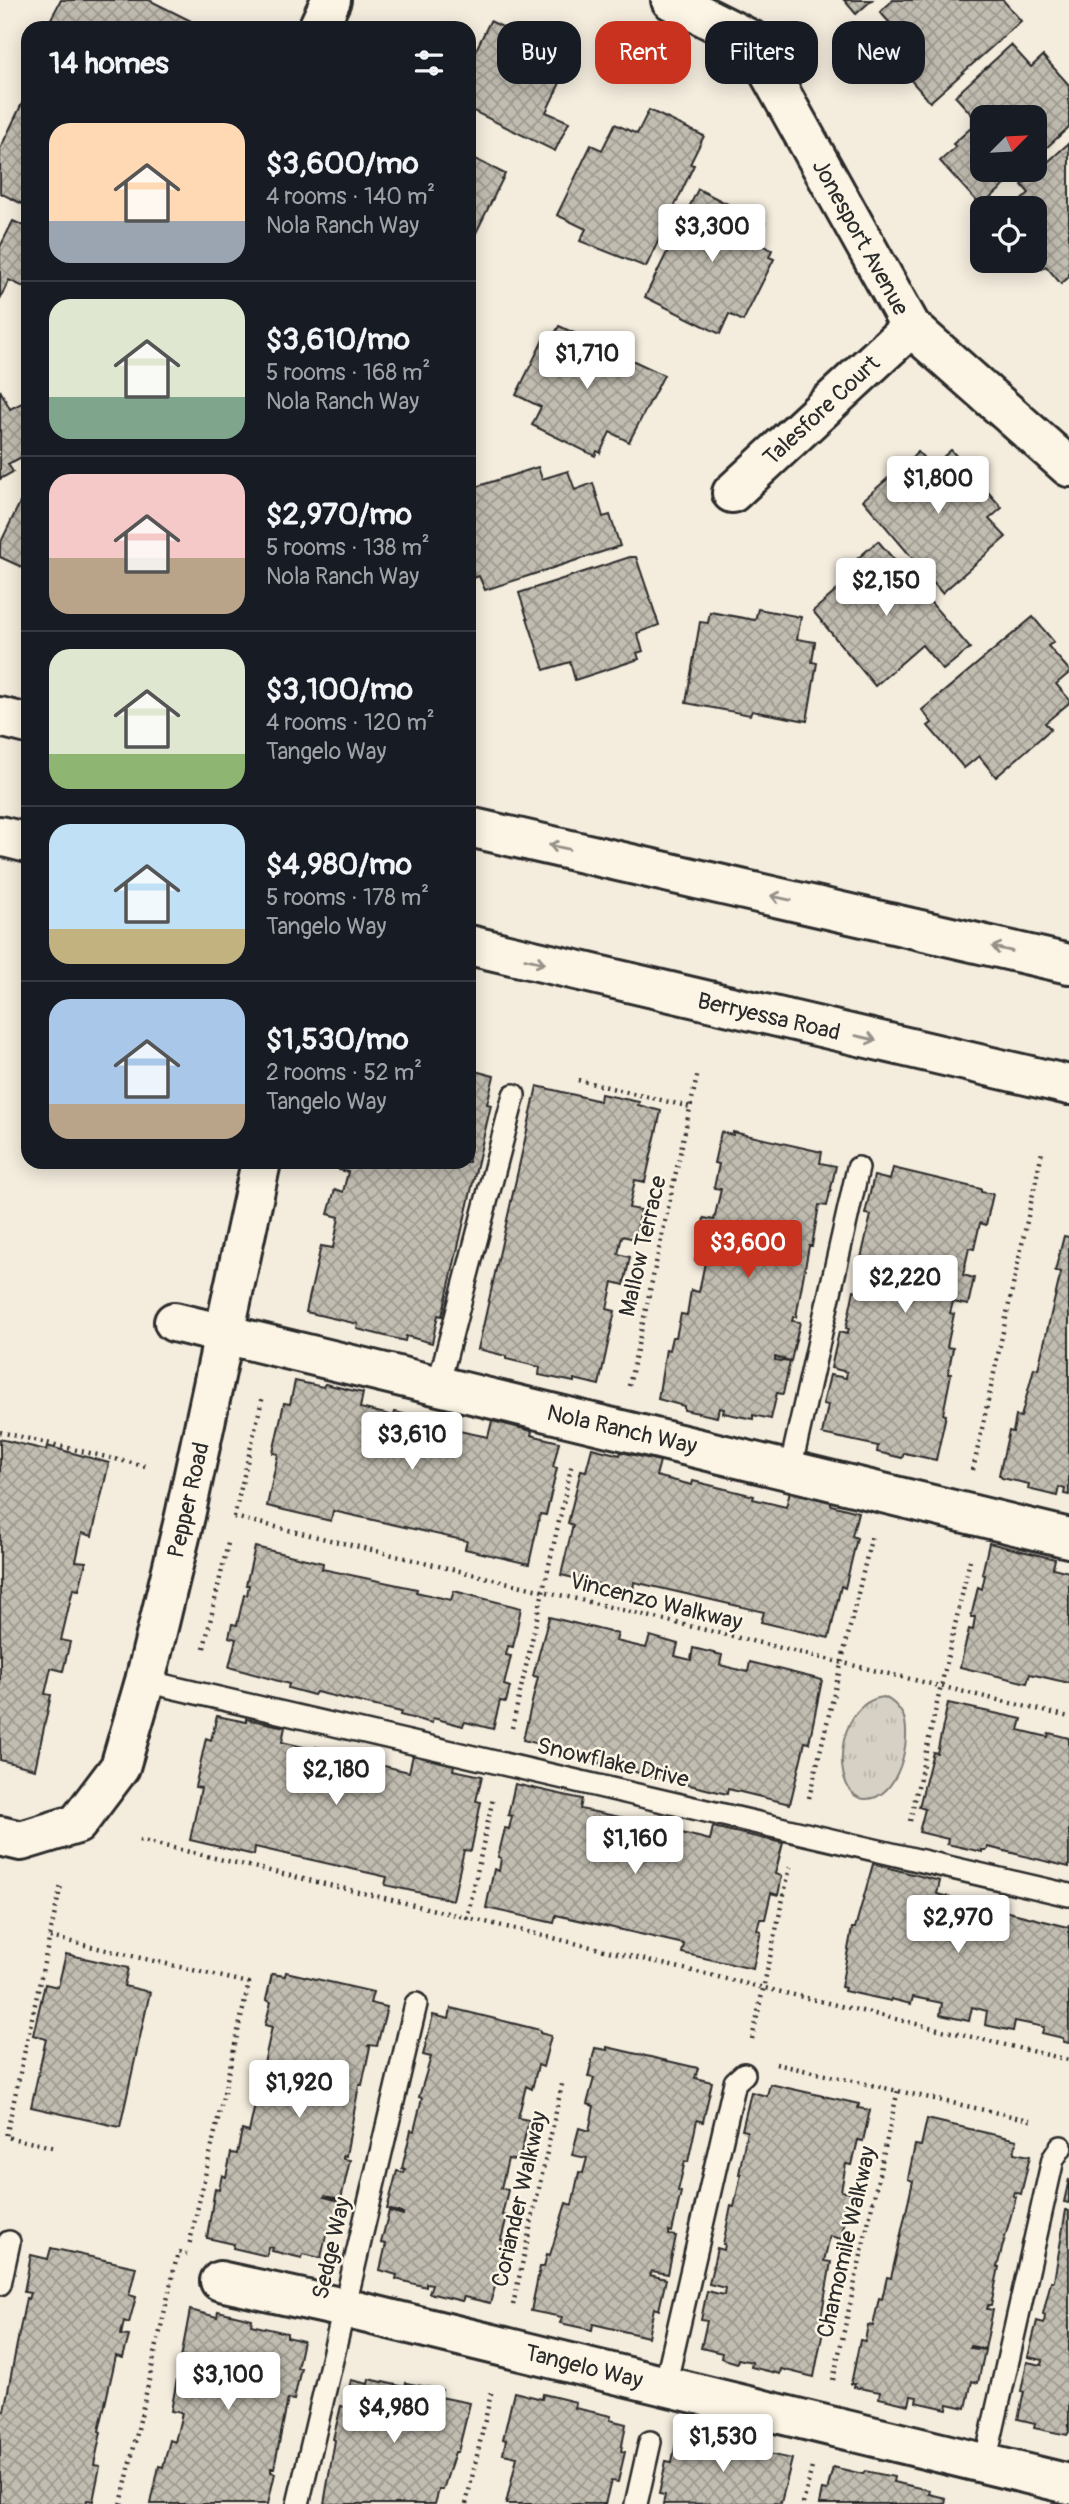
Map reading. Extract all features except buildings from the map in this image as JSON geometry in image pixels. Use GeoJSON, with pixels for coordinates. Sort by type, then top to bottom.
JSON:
{"type":"FeatureCollection","features":[{"type":"Feature","properties":{"kind":"street"},"geometry":{"type":"LineString","coordinates":[[321,21],[331,0]]}},
{"type":"Feature","properties":{"kind":"street","name":"Jonesport Avenue"},"geometry":{"type":"LineString","coordinates":[[671,0],[751,40],[911,327],[1069,467]]}},
{"type":"Feature","properties":{"kind":"street","name":"Talesfore Court"},"geometry":{"type":"LineString","coordinates":[[732,493],[911,327]]}},
{"type":"Feature","properties":{"kind":"street"},"geometry":{"type":"LineString","coordinates":[[0,717],[21,722]]}},
{"type":"Feature","properties":{"kind":"street"},"geometry":{"type":"LineString","coordinates":[[476,829],[1069,964]]}},
{"type":"Feature","properties":{"kind":"street"},"geometry":{"type":"LineString","coordinates":[[0,836],[21,841]]}},
{"type":"Feature","properties":{"kind":"street","name":"Berryessa Road"},"geometry":{"type":"LineString","coordinates":[[476,947],[1069,1085]]}},
{"type":"Feature","properties":{"kind":"street","name":"Pepper Road"},"geometry":{"type":"LineString","coordinates":[[0,1836],[21,1841],[77,1824],[120,1767],[145,1681],[194,1476],[260,1169]]}},
{"type":"Feature","properties":{"kind":"street","name":"Nola Ranch Way"},"geometry":{"type":"LineString","coordinates":[[174,1322],[1069,1538]]}},
{"type":"Feature","properties":{"kind":"street","name":"Tangelo Way"},"geometry":{"type":"LineString","coordinates":[[220,2281],[344,2308],[1069,2484]]}},
{"type":"Feature","properties":{"kind":"lane"},"geometry":{"type":"LineString","coordinates":[[439,1386],[514,1095]]}},
{"type":"Feature","properties":{"kind":"lane"},"geometry":{"type":"LineString","coordinates":[[789,1470],[858,1168]]}},
{"type":"Feature","properties":{"kind":"lane","name":"Snowflake Drive"},"geometry":{"type":"LineString","coordinates":[[145,1681],[1069,1895]]}},
{"type":"Feature","properties":{"kind":"lane","name":"Sedge Way"},"geometry":{"type":"LineString","coordinates":[[298,2504],[415,2004]]}},
{"type":"Feature","properties":{"kind":"lane"},"geometry":{"type":"LineString","coordinates":[[665,2386],[735,2082],[744,2074]]}},
{"type":"Feature","properties":{"kind":"lane"},"geometry":{"type":"LineString","coordinates":[[985,2463],[1054,2159],[1061,2147]]}},
{"type":"Feature","properties":{"kind":"lane"},"geometry":{"type":"LineString","coordinates":[[0,2284],[9,2242]]}},
{"type":"Feature","properties":{"kind":"lane"},"geometry":{"type":"LineString","coordinates":[[636,2504],[650,2442]]}},
{"type":"Feature","properties":{"kind":"path","name":"Mallow Terrace"},"geometry":{"type":"LineString","coordinates":[[619,1428],[698,1072]]}},
{"type":"Feature","properties":{"kind":"path"},"geometry":{"type":"LineString","coordinates":[[578,1080],[690,1107]]}},
{"type":"Feature","properties":{"kind":"path"},"geometry":{"type":"LineString","coordinates":[[971,1479],[1042,1152]]}},
{"type":"Feature","properties":{"kind":"path"},"geometry":{"type":"LineString","coordinates":[[204,1648],[263,1396]]}},
{"type":"Feature","properties":{"kind":"path"},"geometry":{"type":"LineString","coordinates":[[510,1736],[582,1420]]}},
{"type":"Feature","properties":{"kind":"path"},"geometry":{"type":"LineString","coordinates":[[0,1432],[194,1476]]}},
{"type":"Feature","properties":{"kind":"path"},"geometry":{"type":"LineString","coordinates":[[807,1803],[882,1492]]}},
{"type":"Feature","properties":{"kind":"path","name":"Vincenzo Walkway"},"geometry":{"type":"LineString","coordinates":[[234,1517],[1069,1717]]}},
{"type":"Feature","properties":{"kind":"path"},"geometry":{"type":"LineString","coordinates":[[903,1856],[971,1555]]}},
{"type":"Feature","properties":{"kind":"path"},"geometry":{"type":"LineString","coordinates":[[467,1919],[494,1792]]}},
{"type":"Feature","properties":{"kind":"path"},"geometry":{"type":"LineString","coordinates":[[139,1840],[1069,2060]]}},
{"type":"Feature","properties":{"kind":"path"},"geometry":{"type":"LineString","coordinates":[[751,2046],[792,1862]]}},
{"type":"Feature","properties":{"kind":"path"},"geometry":{"type":"LineString","coordinates":[[52,2147],[6,2137],[61,1885]]}},
{"type":"Feature","properties":{"kind":"path"},"geometry":{"type":"LineString","coordinates":[[50,1937],[249,1983],[188,2254],[178,2252],[121,2504]]}},
{"type":"Feature","properties":{"kind":"path"},"geometry":{"type":"LineString","coordinates":[[776,2064],[1039,2123]]}},
{"type":"Feature","properties":{"kind":"path","name":"Coriander Walkway"},"geometry":{"type":"LineString","coordinates":[[512,2312],[564,2080]]}},
{"type":"Feature","properties":{"kind":"path","name":"Chamomile Walkway"},"geometry":{"type":"LineString","coordinates":[[831,2386],[898,2090]]}},
{"type":"Feature","properties":{"kind":"path"},"geometry":{"type":"LineString","coordinates":[[466,2504],[494,2382]]}},
{"type":"Feature","properties":{"kind":"path"},"geometry":{"type":"LineString","coordinates":[[803,2504],[814,2456]]}},
{"type":"Feature","properties":{"kind":"green space"},"geometry":{"type":"Polygon","coordinates":[[[884,1697],[895,1704],[903,1715],[906,1726],[904,1752],[900,1766],[887,1789],[866,1799],[854,1795],[846,1784],[842,1768],[842,1750],[846,1731],[855,1715],[867,1703],[884,1697]]]}}]}
